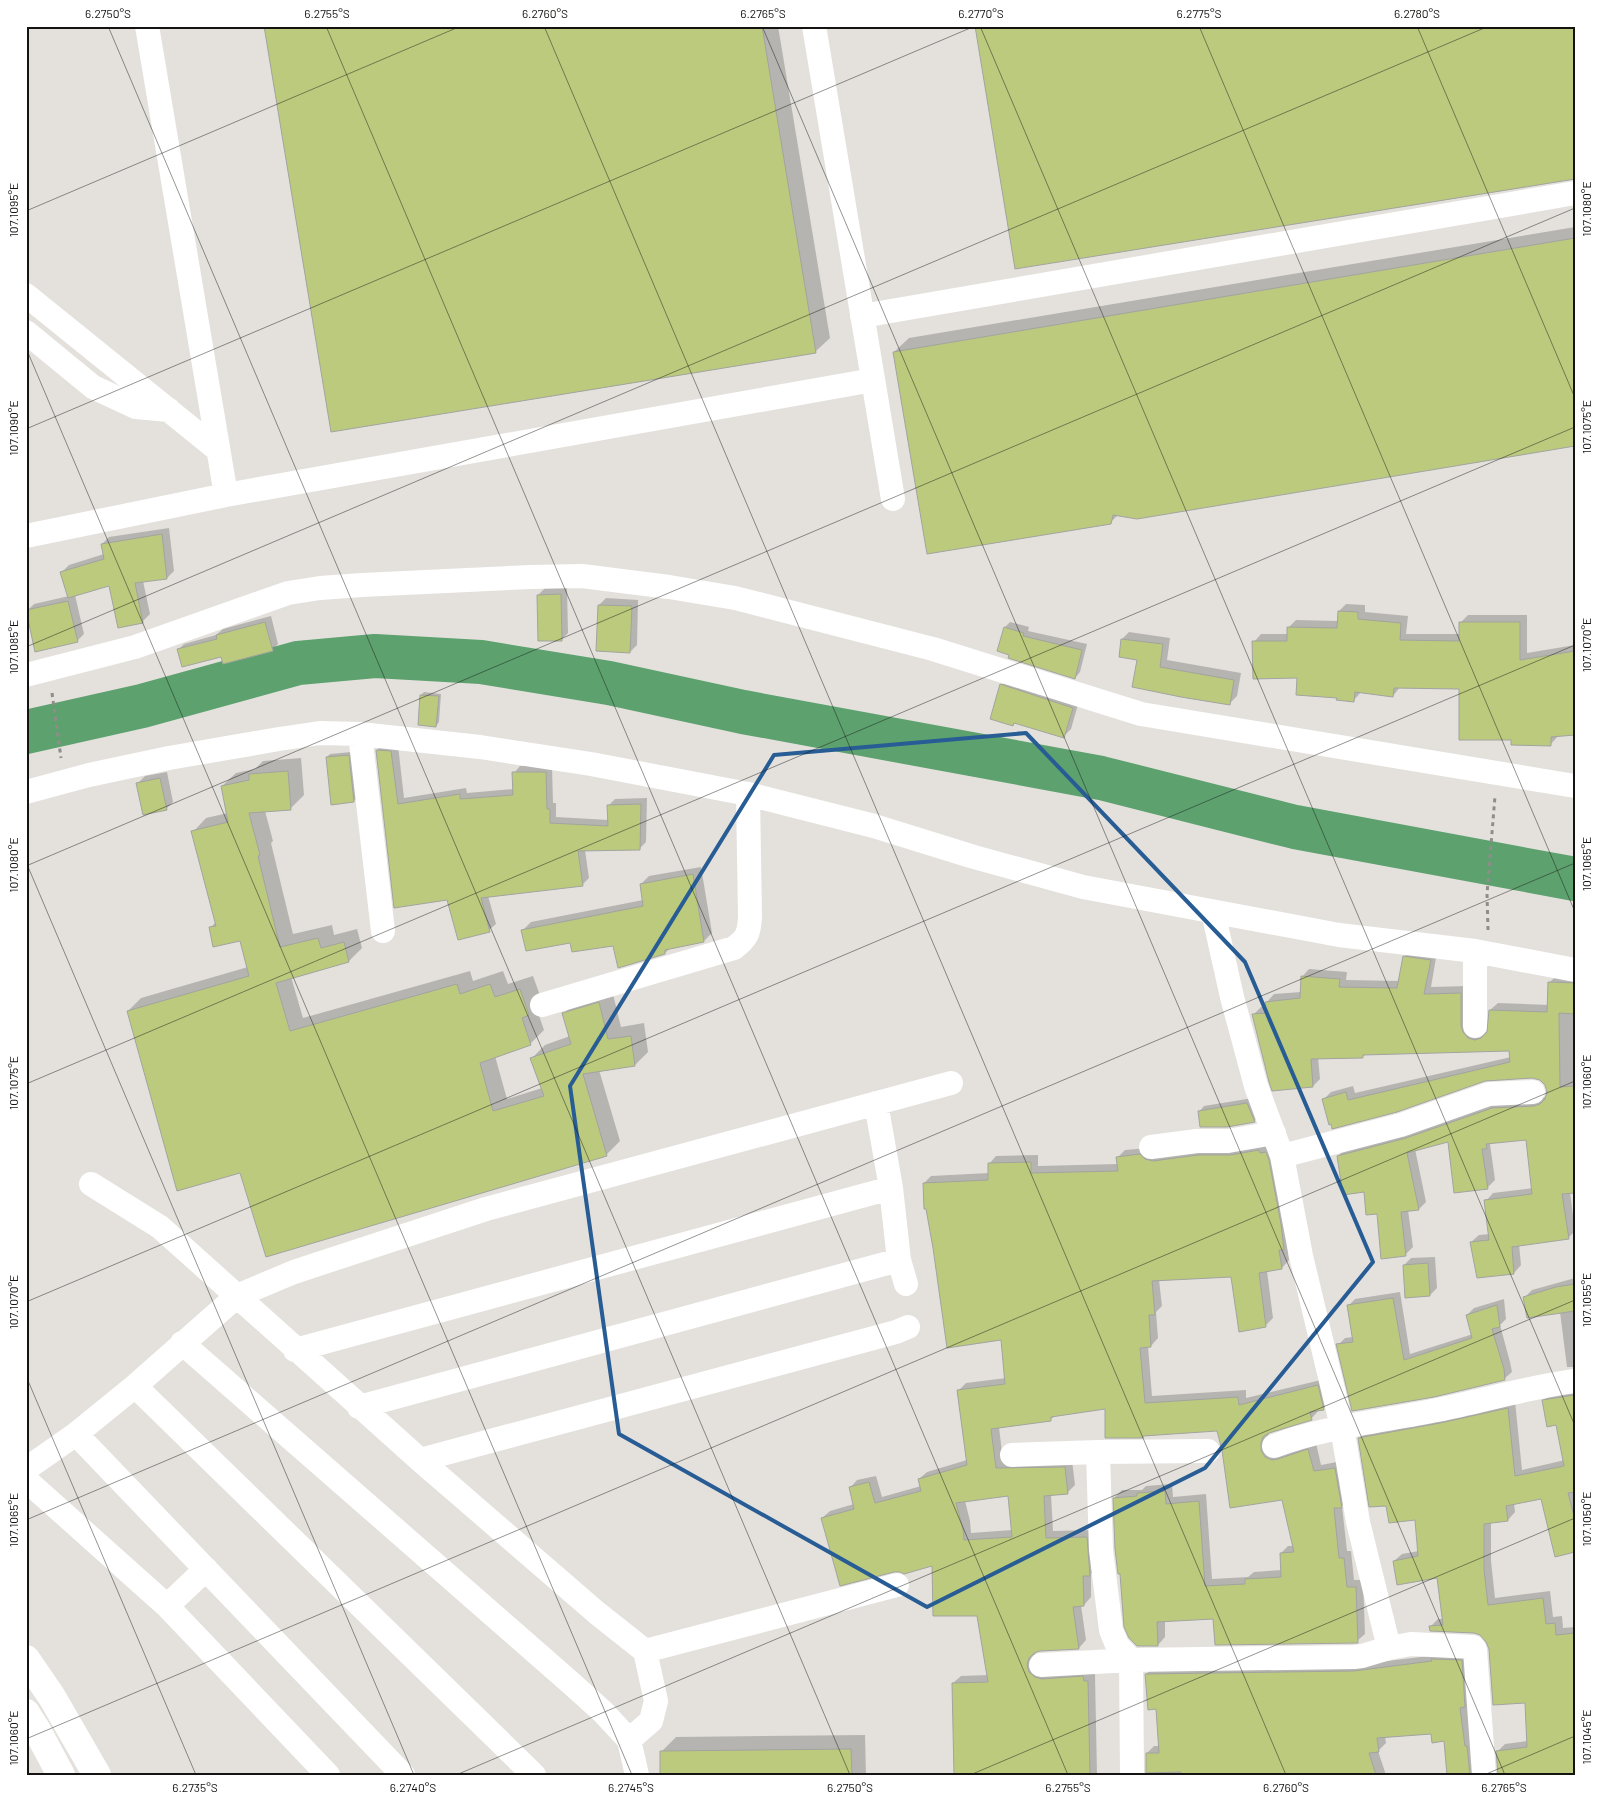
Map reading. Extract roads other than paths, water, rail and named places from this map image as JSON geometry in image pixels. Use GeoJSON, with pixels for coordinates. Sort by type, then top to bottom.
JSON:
{"type":"FeatureCollection","features":[{"type":"Feature","properties":{"kind":"highway"},"geometry":{"type":"LineString","coordinates":[[26,1659],[52,1696],[97,1775]]}},
{"type":"Feature","properties":{"kind":"highway"},"geometry":{"type":"LineString","coordinates":[[26,1713],[61,1775]]}},
{"type":"Feature","properties":{"kind":"street"},"geometry":{"type":"LineString","coordinates":[[147,26],[226,495]]}},
{"type":"Feature","properties":{"kind":"street"},"geometry":{"type":"LineString","coordinates":[[814,26],[893,500]]}},
{"type":"Feature","properties":{"kind":"street"},"geometry":{"type":"LineString","coordinates":[[862,316],[1575,193]]}},
{"type":"Feature","properties":{"kind":"street"},"geometry":{"type":"LineString","coordinates":[[26,295],[218,450]]}},
{"type":"Feature","properties":{"kind":"street"},"geometry":{"type":"LineString","coordinates":[[26,332],[93,387],[136,407],[169,410]]}},
{"type":"Feature","properties":{"kind":"street"},"geometry":{"type":"LineString","coordinates":[[26,536],[226,495],[873,380]]}},
{"type":"Feature","properties":{"kind":"street"},"geometry":{"type":"LineString","coordinates":[[26,675],[135,647],[288,593],[320,588],[362,585],[582,576],[650,584],[735,598],[933,649],[1141,714],[1575,786]]}},
{"type":"Feature","properties":{"kind":"street"},"geometry":{"type":"LineString","coordinates":[[26,792],[89,775],[168,758],[320,733],[360,734],[480,747],[590,764],[748,794],[874,826],[974,857],[1074,884],[1339,935],[1481,952],[1575,970]]}},
{"type":"Feature","properties":{"kind":"street"},"geometry":{"type":"LineString","coordinates":[[360,734],[384,931]]}},
{"type":"Feature","properties":{"kind":"street"},"geometry":{"type":"LineString","coordinates":[[542,1005],[734,948],[743,941],[749,933],[750,917],[748,794]]}},
{"type":"Feature","properties":{"kind":"street"},"geometry":{"type":"LineString","coordinates":[[1214,912],[1232,997],[1256,1086],[1282,1156],[1301,1256],[1342,1426],[1358,1522],[1389,1648]]}},
{"type":"Feature","properties":{"kind":"street"},"geometry":{"type":"LineString","coordinates":[[1475,1026],[1481,952]]}},
{"type":"Feature","properties":{"kind":"street"},"geometry":{"type":"LineString","coordinates":[[26,1469],[76,1434],[135,1386],[237,1296],[294,1272],[486,1209],[950,1083]]}},
{"type":"Feature","properties":{"kind":"street"},"geometry":{"type":"LineString","coordinates":[[1282,1156],[1400,1125],[1489,1094],[1532,1092]]}},
{"type":"Feature","properties":{"kind":"street"},"geometry":{"type":"LineString","coordinates":[[876,1103],[891,1188],[899,1260],[906,1284]]}},
{"type":"Feature","properties":{"kind":"street"},"geometry":{"type":"LineString","coordinates":[[1151,1147],[1196,1141],[1228,1141],[1274,1133]]}},
{"type":"Feature","properties":{"kind":"street"},"geometry":{"type":"LineString","coordinates":[[91,1184],[160,1227],[359,1407],[597,1613],[645,1651],[656,1701],[650,1721],[629,1740]]}},
{"type":"Feature","properties":{"kind":"street"},"geometry":{"type":"LineString","coordinates":[[295,1350],[891,1188]]}},
{"type":"Feature","properties":{"kind":"street"},"geometry":{"type":"LineString","coordinates":[[359,1407],[899,1260]]}},
{"type":"Feature","properties":{"kind":"street"},"geometry":{"type":"LineString","coordinates":[[420,1460],[887,1335],[908,1327]]}},
{"type":"Feature","properties":{"kind":"street"},"geometry":{"type":"LineString","coordinates":[[182,1343],[572,1684],[629,1740],[637,1775]]}},
{"type":"Feature","properties":{"kind":"street"},"geometry":{"type":"LineString","coordinates":[[1274,1446],[1342,1426],[1438,1410],[1539,1386],[1575,1381]]}},
{"type":"Feature","properties":{"kind":"street"},"geometry":{"type":"LineString","coordinates":[[135,1386],[534,1775]]}},
{"type":"Feature","properties":{"kind":"street"},"geometry":{"type":"LineString","coordinates":[[76,1434],[403,1775]]}},
{"type":"Feature","properties":{"kind":"street"},"geometry":{"type":"LineString","coordinates":[[1012,1455],[1208,1451]]}},
{"type":"Feature","properties":{"kind":"street"},"geometry":{"type":"LineString","coordinates":[[1098,1452],[1101,1550],[1111,1630],[1117,1645],[1131,1660],[1132,1775]]}},
{"type":"Feature","properties":{"kind":"street"},"geometry":{"type":"LineString","coordinates":[[26,1480],[167,1606],[328,1775]]}},
{"type":"Feature","properties":{"kind":"street"},"geometry":{"type":"LineString","coordinates":[[167,1606],[206,1569]]}},
{"type":"Feature","properties":{"kind":"street"},"geometry":{"type":"LineString","coordinates":[[645,1651],[897,1585]]}},
{"type":"Feature","properties":{"kind":"street"},"geometry":{"type":"LineString","coordinates":[[1040,1665],[1131,1660],[1354,1657],[1411,1644],[1473,1647],[1484,1775]]}},
{"type":"Feature","properties":{"kind":"waterway"},"geometry":{"type":"LineString","coordinates":[[26,732],[142,706],[298,663],[375,656],[481,662],[609,683],[743,712],[1101,778],[1295,827],[1575,879]]}}]}
